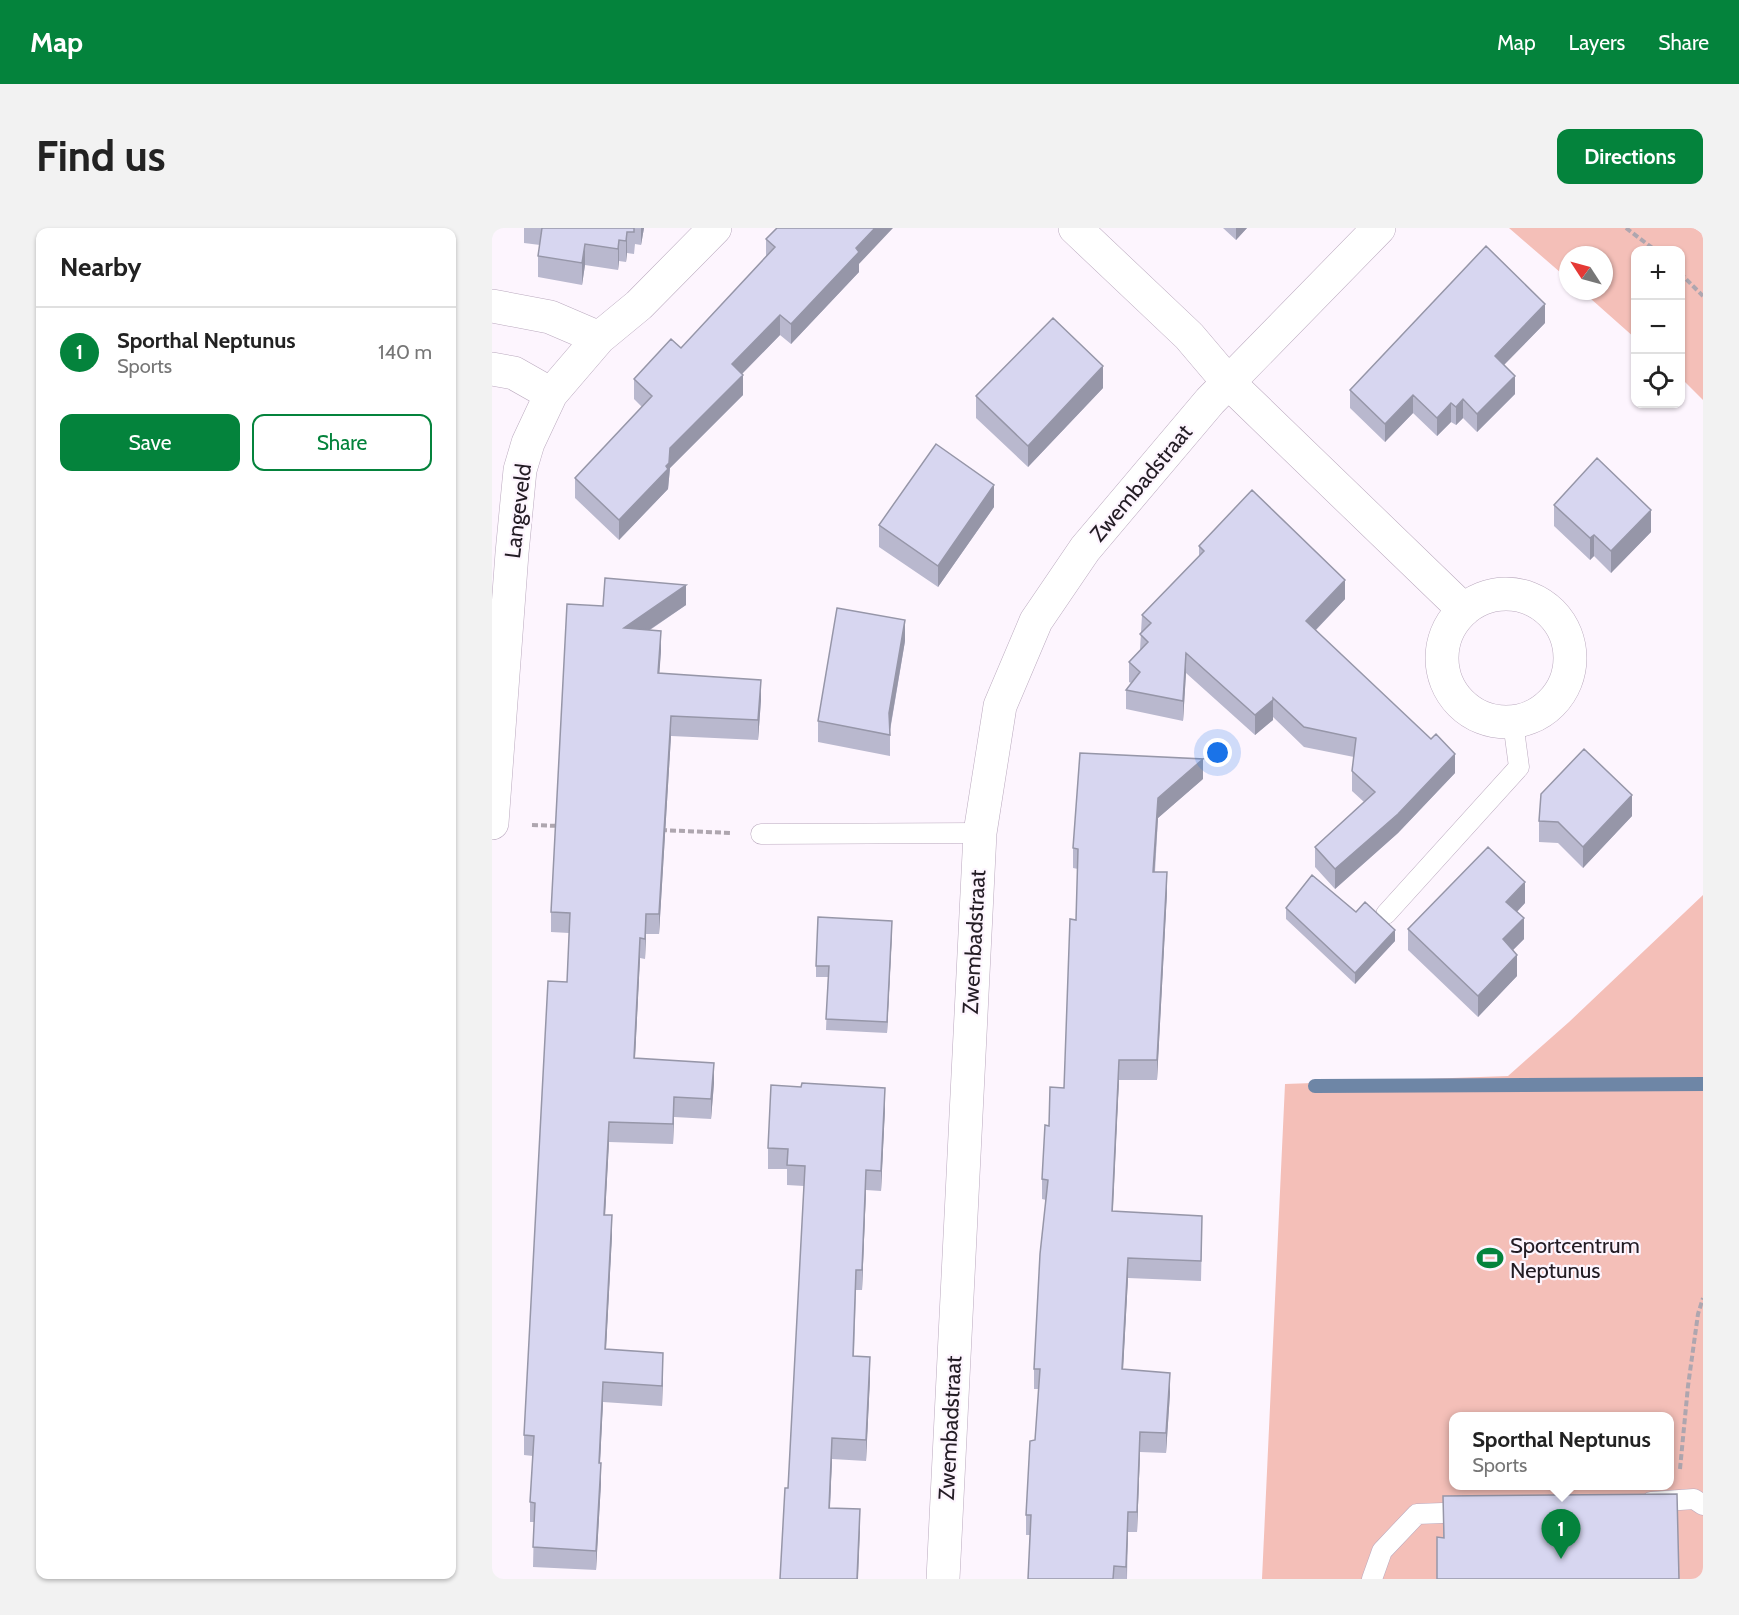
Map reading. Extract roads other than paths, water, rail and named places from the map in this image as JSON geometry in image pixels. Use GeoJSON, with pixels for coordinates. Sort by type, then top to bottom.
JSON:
{"type":"FeatureCollection","features":[{"type":"Feature","properties":{"kind":"street","name":"Langeveld"},"geometry":{"type":"LineString","coordinates":[[492,804],[495,723],[520,470],[528,443],[551,394],[599,338],[639,305],[715,228]]}},
{"type":"Feature","properties":{"kind":"street"},"geometry":{"type":"LineString","coordinates":[[1075,228],[1189,336],[1228,382],[1464,610]]}},
{"type":"Feature","properties":{"kind":"street","name":"Zwembadstraat"},"geometry":{"type":"LineString","coordinates":[[944,1579],[980,833],[1000,706],[1036,621],[1086,549],[1210,401],[1379,228]]}},
{"type":"Feature","properties":{"kind":"street"},"geometry":{"type":"LineString","coordinates":[[492,306],[550,317],[599,338]]}},
{"type":"Feature","properties":{"kind":"street"},"geometry":{"type":"LineString","coordinates":[[492,369],[514,373],[551,394]]}},
{"type":"Feature","properties":{"kind":"street"},"geometry":{"type":"LineString","coordinates":[[1512,594],[1534,600],[1547,608],[1561,625],[1571,652],[1569,675],[1559,695],[1534,716],[1513,722],[1492,721],[1471,712],[1459,702],[1447,682],[1442,660],[1443,648],[1450,627],[1464,610],[1490,596],[1512,594]]}},
{"type":"Feature","properties":{"kind":"lane"},"geometry":{"type":"LineString","coordinates":[[1386,914],[1519,766],[1513,722]]}},
{"type":"Feature","properties":{"kind":"lane"},"geometry":{"type":"LineString","coordinates":[[761,834],[980,833]]}},
{"type":"Feature","properties":{"kind":"lane"},"geometry":{"type":"LineString","coordinates":[[1630,1503],[1694,1499],[1703,1505]]}},
{"type":"Feature","properties":{"kind":"lane"},"geometry":{"type":"LineString","coordinates":[[1372,1579],[1382,1551],[1417,1514],[1488,1510]]}},
{"type":"Feature","properties":{"kind":"waterway"},"geometry":{"type":"LineString","coordinates":[[1315,1086],[1703,1084]]}},
{"type":"Feature","properties":{"kind":"place","name":"Sportcentrum Neptunus"},"geometry":{"type":"Point","coordinates":[1490,1258]}},
{"type":"Feature","properties":{"kind":"place","name":"Sporthal Neptunus"},"geometry":{"type":"Point","coordinates":[1561,1559]}}]}
